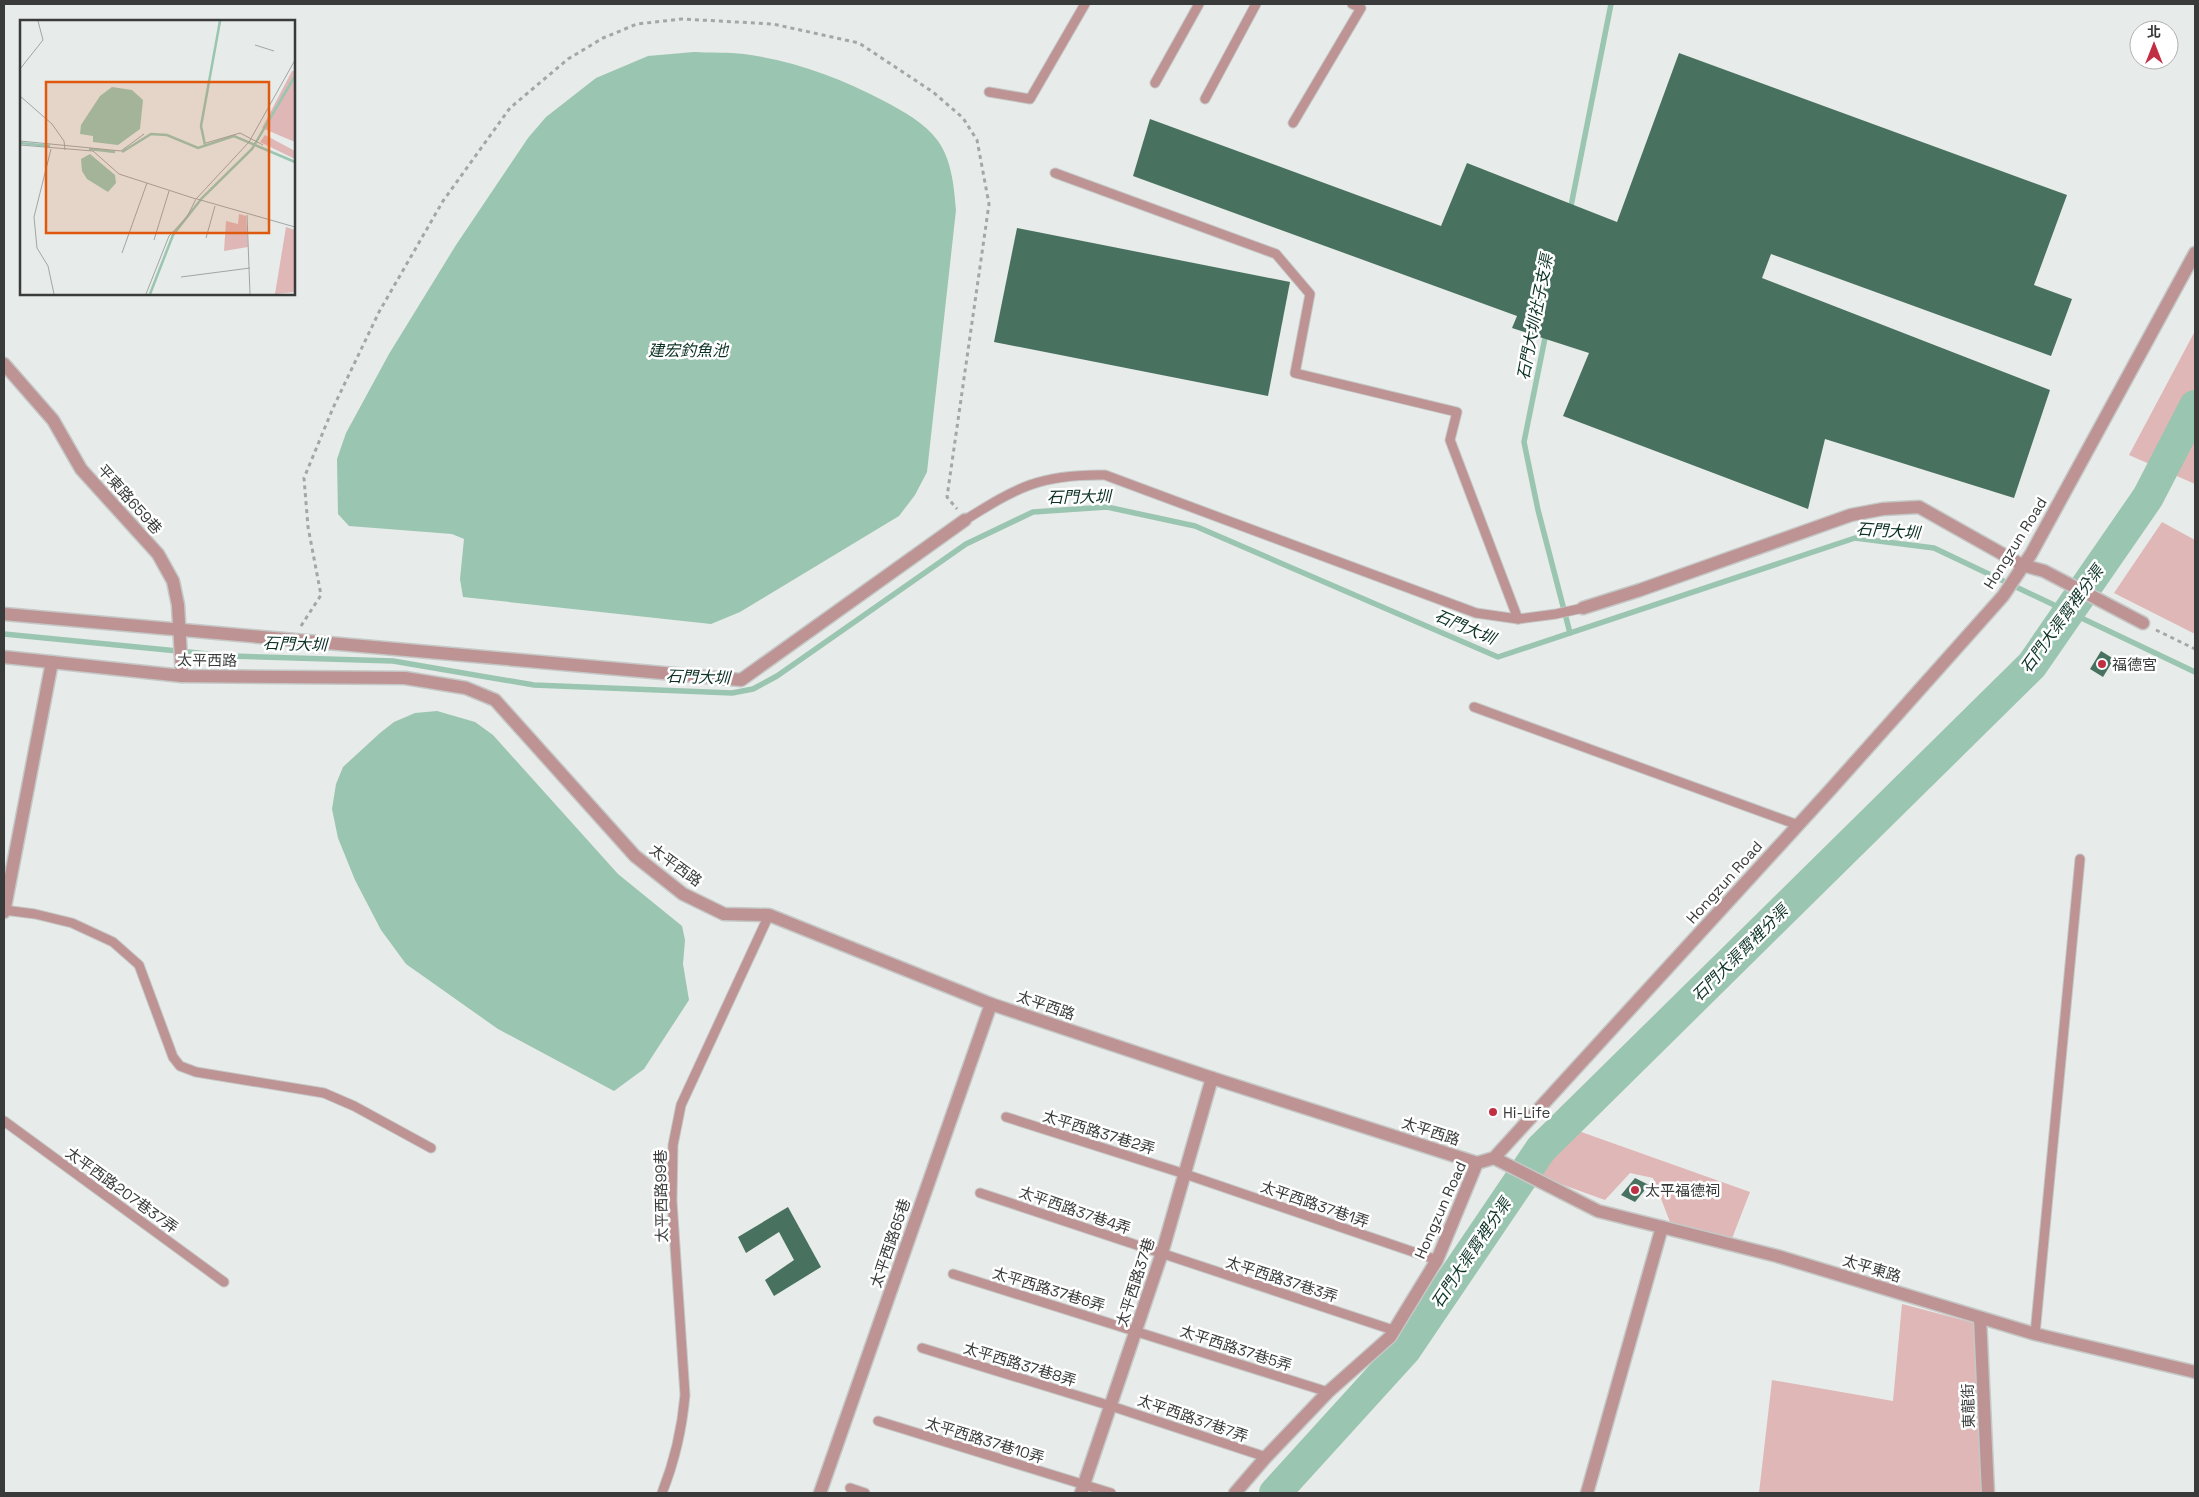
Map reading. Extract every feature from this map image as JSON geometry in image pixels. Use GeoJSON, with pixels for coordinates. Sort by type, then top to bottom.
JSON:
{"type":"FeatureCollection","features":[{"type":"Feature","properties":{"kind":"street","name":"Hongzun Road"},"geometry":{"type":"LineString","coordinates":[[1235,1493],[1266,1457],[1328,1392],[1390,1337],[1437,1260],[1477,1163],[1494,1158],[1798,825],[2003,596],[2031,554],[2195,253]]}},
{"type":"Feature","properties":{"kind":"street","name":"平東路659巷"},"geometry":{"type":"LineString","coordinates":[[4,364],[53,420],[82,469],[158,554],[173,581],[180,634],[182,676]]}},
{"type":"Feature","properties":{"kind":"street"},"geometry":{"type":"LineString","coordinates":[[1583,608],[1640,590],[1851,515],[1883,509],[1919,507],[2022,565],[2044,572],[2144,623]]}},
{"type":"Feature","properties":{"kind":"street"},"geometry":{"type":"LineString","coordinates":[[4,614],[180,634],[741,680],[965,520]]}},
{"type":"Feature","properties":{"kind":"street","name":"太平西路"},"geometry":{"type":"LineString","coordinates":[[4,657],[182,676],[405,678],[466,688],[495,700],[518,723],[635,856],[683,894],[724,914],[769,915],[991,1004],[1212,1078],[1477,1163]]}},
{"type":"Feature","properties":{"kind":"street"},"geometry":{"type":"LineString","coordinates":[[4,911],[52,662]]}},
{"type":"Feature","properties":{"kind":"street","name":"太平西路65巷"},"geometry":{"type":"LineString","coordinates":[[820,1493],[991,1004]]}},
{"type":"Feature","properties":{"kind":"street","name":"太平西路37巷"},"geometry":{"type":"LineString","coordinates":[[1082,1489],[1162,1254],[1212,1078]]}},
{"type":"Feature","properties":{"kind":"street","name":"太平東路"},"geometry":{"type":"LineString","coordinates":[[1494,1158],[1543,1185],[1598,1211],[1777,1256],[2035,1334],[2195,1372]]}},
{"type":"Feature","properties":{"kind":"street"},"geometry":{"type":"LineString","coordinates":[[1587,1493],[1662,1227]]}},
{"type":"Feature","properties":{"kind":"street","name":"東龍街"},"geometry":{"type":"LineString","coordinates":[[1980,1318],[1988,1493]]}},
{"type":"Feature","properties":{"kind":"lane"},"geometry":{"type":"LineString","coordinates":[[989,92],[1030,99],[1085,4]]}},
{"type":"Feature","properties":{"kind":"lane"},"geometry":{"type":"LineString","coordinates":[[1155,83],[1199,4]]}},
{"type":"Feature","properties":{"kind":"lane"},"geometry":{"type":"LineString","coordinates":[[1205,98],[1256,4]]}},
{"type":"Feature","properties":{"kind":"lane"},"geometry":{"type":"LineString","coordinates":[[1293,123],[1361,8],[1352,4]]}},
{"type":"Feature","properties":{"kind":"lane"},"geometry":{"type":"LineString","coordinates":[[1055,173],[1276,254],[1310,294],[1295,373],[1457,412],[1450,440],[1518,619]]}},
{"type":"Feature","properties":{"kind":"lane"},"geometry":{"type":"LineString","coordinates":[[965,520],[1010,492],[1043,479],[1073,474],[1105,475],[1476,613],[1518,619],[1583,608]]}},
{"type":"Feature","properties":{"kind":"lane"},"geometry":{"type":"LineString","coordinates":[[1474,707],[1798,825]]}},
{"type":"Feature","properties":{"kind":"lane"},"geometry":{"type":"LineString","coordinates":[[2035,1334],[2080,859]]}},
{"type":"Feature","properties":{"kind":"lane"},"geometry":{"type":"LineString","coordinates":[[4,911],[35,914],[72,923],[113,942],[139,965],[173,1057],[180,1066],[196,1072],[324,1093],[354,1106],[431,1148]]}},
{"type":"Feature","properties":{"kind":"lane","name":"太平西路99巷"},"geometry":{"type":"LineString","coordinates":[[662,1493],[675,1459],[682,1426],[685,1395],[672,1200],[673,1145],[681,1105],[769,915]]}},
{"type":"Feature","properties":{"kind":"lane","name":"太平西路37巷2弄"},"geometry":{"type":"LineString","coordinates":[[1006,1117],[1185,1174]]}},
{"type":"Feature","properties":{"kind":"lane","name":"太平西路207巷37弄"},"geometry":{"type":"LineString","coordinates":[[4,1121],[224,1282]]}},
{"type":"Feature","properties":{"kind":"lane","name":"太平西路37巷1弄"},"geometry":{"type":"LineString","coordinates":[[1185,1174],[1437,1260]]}},
{"type":"Feature","properties":{"kind":"lane","name":"太平西路37巷4弄"},"geometry":{"type":"LineString","coordinates":[[980,1193],[1162,1254]]}},
{"type":"Feature","properties":{"kind":"lane","name":"太平西路37巷3弄"},"geometry":{"type":"LineString","coordinates":[[1162,1254],[1393,1330]]}},
{"type":"Feature","properties":{"kind":"lane","name":"太平西路37巷6弄"},"geometry":{"type":"LineString","coordinates":[[953,1274],[1136,1331]]}},
{"type":"Feature","properties":{"kind":"lane","name":"太平西路37巷5弄"},"geometry":{"type":"LineString","coordinates":[[1136,1331],[1328,1392]]}},
{"type":"Feature","properties":{"kind":"lane","name":"太平西路37巷8弄"},"geometry":{"type":"LineString","coordinates":[[922,1348],[1111,1406]]}},
{"type":"Feature","properties":{"kind":"lane","name":"太平西路37巷7弄"},"geometry":{"type":"LineString","coordinates":[[1111,1406],[1266,1457]]}},
{"type":"Feature","properties":{"kind":"lane","name":"太平西路37巷10弄"},"geometry":{"type":"LineString","coordinates":[[878,1421],[1082,1489],[1111,1493]]}},
{"type":"Feature","properties":{"kind":"lane"},"geometry":{"type":"LineString","coordinates":[[850,1488],[865,1493]]}},
{"type":"Feature","properties":{"kind":"path"},"geometry":{"type":"LineString","coordinates":[[300,628],[321,595],[308,527],[304,478],[379,312],[444,201],[510,108],[568,59],[603,38],[637,24],[682,19],[772,24],[859,43],[933,92],[963,118],[977,140],[989,204],[947,497],[965,520]]}},
{"type":"Feature","properties":{"kind":"path"},"geometry":{"type":"LineString","coordinates":[[2144,623],[2195,649]]}},
{"type":"Feature","properties":{"kind":"shaded area"},"geometry":{"type":"Polygon","coordinates":[[[2195,331],[2195,484],[2129,455],[2195,331]]]}},
{"type":"Feature","properties":{"kind":"shaded area"},"geometry":{"type":"Polygon","coordinates":[[[2162,522],[2195,540],[2195,634],[2114,593],[2162,522]]]}},
{"type":"Feature","properties":{"kind":"shaded area"},"geometry":{"type":"Polygon","coordinates":[[[1570,1128],[1750,1192],[1731,1241],[1670,1222],[1653,1178],[1630,1173],[1605,1200],[1530,1173],[1545,1152],[1570,1128]]]}},
{"type":"Feature","properties":{"kind":"shaded area"},"geometry":{"type":"Polygon","coordinates":[[[1902,1304],[1978,1324],[1984,1493],[1759,1493],[1772,1380],[1893,1401],[1902,1304]]]}},
{"type":"Feature","properties":{"kind":"water","name":"建宏釣魚池"},"geometry":{"type":"Polygon","coordinates":[[[694,52],[738,53],[763,57],[833,77],[867,92],[913,118],[932,134],[943,149],[952,174],[956,210],[927,472],[915,495],[899,516],[740,612],[711,624],[463,597],[460,579],[464,539],[452,534],[349,526],[338,514],[337,459],[346,433],[389,354],[456,245],[528,138],[546,117],[596,78],[648,56],[694,52]]]}},
{"type":"Feature","properties":{"kind":"water"},"geometry":{"type":"Polygon","coordinates":[[[437,711],[475,722],[493,735],[618,874],[682,926],[685,940],[683,964],[689,1000],[644,1069],[614,1091],[498,1029],[406,964],[381,930],[355,880],[338,838],[332,809],[336,784],[343,767],[394,722],[415,713],[437,711]]]}},
{"type":"Feature","properties":{"kind":"building"},"geometry":{"type":"Polygon","coordinates":[[[1679,53],[2067,195],[2034,285],[2072,299],[2051,356],[1771,254],[1762,278],[2050,390],[2014,498],[1825,439],[1808,509],[1563,416],[1589,353],[1512,328],[1517,316],[1133,176],[1150,119],[1441,226],[1467,163],[1617,222],[1679,53]]]}},
{"type":"Feature","properties":{"kind":"building"},"geometry":{"type":"Polygon","coordinates":[[[1017,228],[1290,282],[1268,396],[994,342],[1017,228]]]}},
{"type":"Feature","properties":{"kind":"building","name":"福德宮"},"geometry":{"type":"Polygon","coordinates":[[[2101,651],[2114,659],[2103,677],[2090,669],[2101,651]]]}},
{"type":"Feature","properties":{"kind":"building","name":"太平福德祠"},"geometry":{"type":"Polygon","coordinates":[[[1635,1178],[1649,1185],[1635,1202],[1621,1195],[1635,1178]]]}},
{"type":"Feature","properties":{"kind":"building"},"geometry":{"type":"Polygon","coordinates":[[[788,1207],[821,1267],[774,1296],[765,1280],[794,1260],[779,1232],[746,1253],[738,1237],[788,1207]]]}},
{"type":"Feature","properties":{"kind":"waterway","name":"石門大圳社子支渠"},"geometry":{"type":"LineString","coordinates":[[1570,211],[1611,4]]}},
{"type":"Feature","properties":{"kind":"waterway","name":"石門大圳社子支渠"},"geometry":{"type":"LineString","coordinates":[[1546,333],[1524,442],[1538,510],[1570,633]]}},
{"type":"Feature","properties":{"kind":"waterway","name":"石門大渠霄裡分渠"},"geometry":{"type":"LineString","coordinates":[[1275,1493],[1405,1350],[1541,1149],[2032,665],[2148,497],[2195,406]]}},
{"type":"Feature","properties":{"kind":"waterway","name":"石門大圳"},"geometry":{"type":"LineString","coordinates":[[4,634],[229,656],[393,661],[534,685],[732,693],[753,689],[777,676],[966,544],[1033,512],[1107,507],[1195,526],[1498,657],[1855,538],[1934,548],[2195,672]]}},
{"type":"Feature","properties":{"kind":"place","name":"福德宮"},"geometry":{"type":"Point","coordinates":[2102,664]}},
{"type":"Feature","properties":{"kind":"place","name":"Hi-Life"},"geometry":{"type":"Point","coordinates":[1493,1112]}},
{"type":"Feature","properties":{"kind":"place","name":"太平福德祠"},"geometry":{"type":"Point","coordinates":[1635,1190]}}]}
